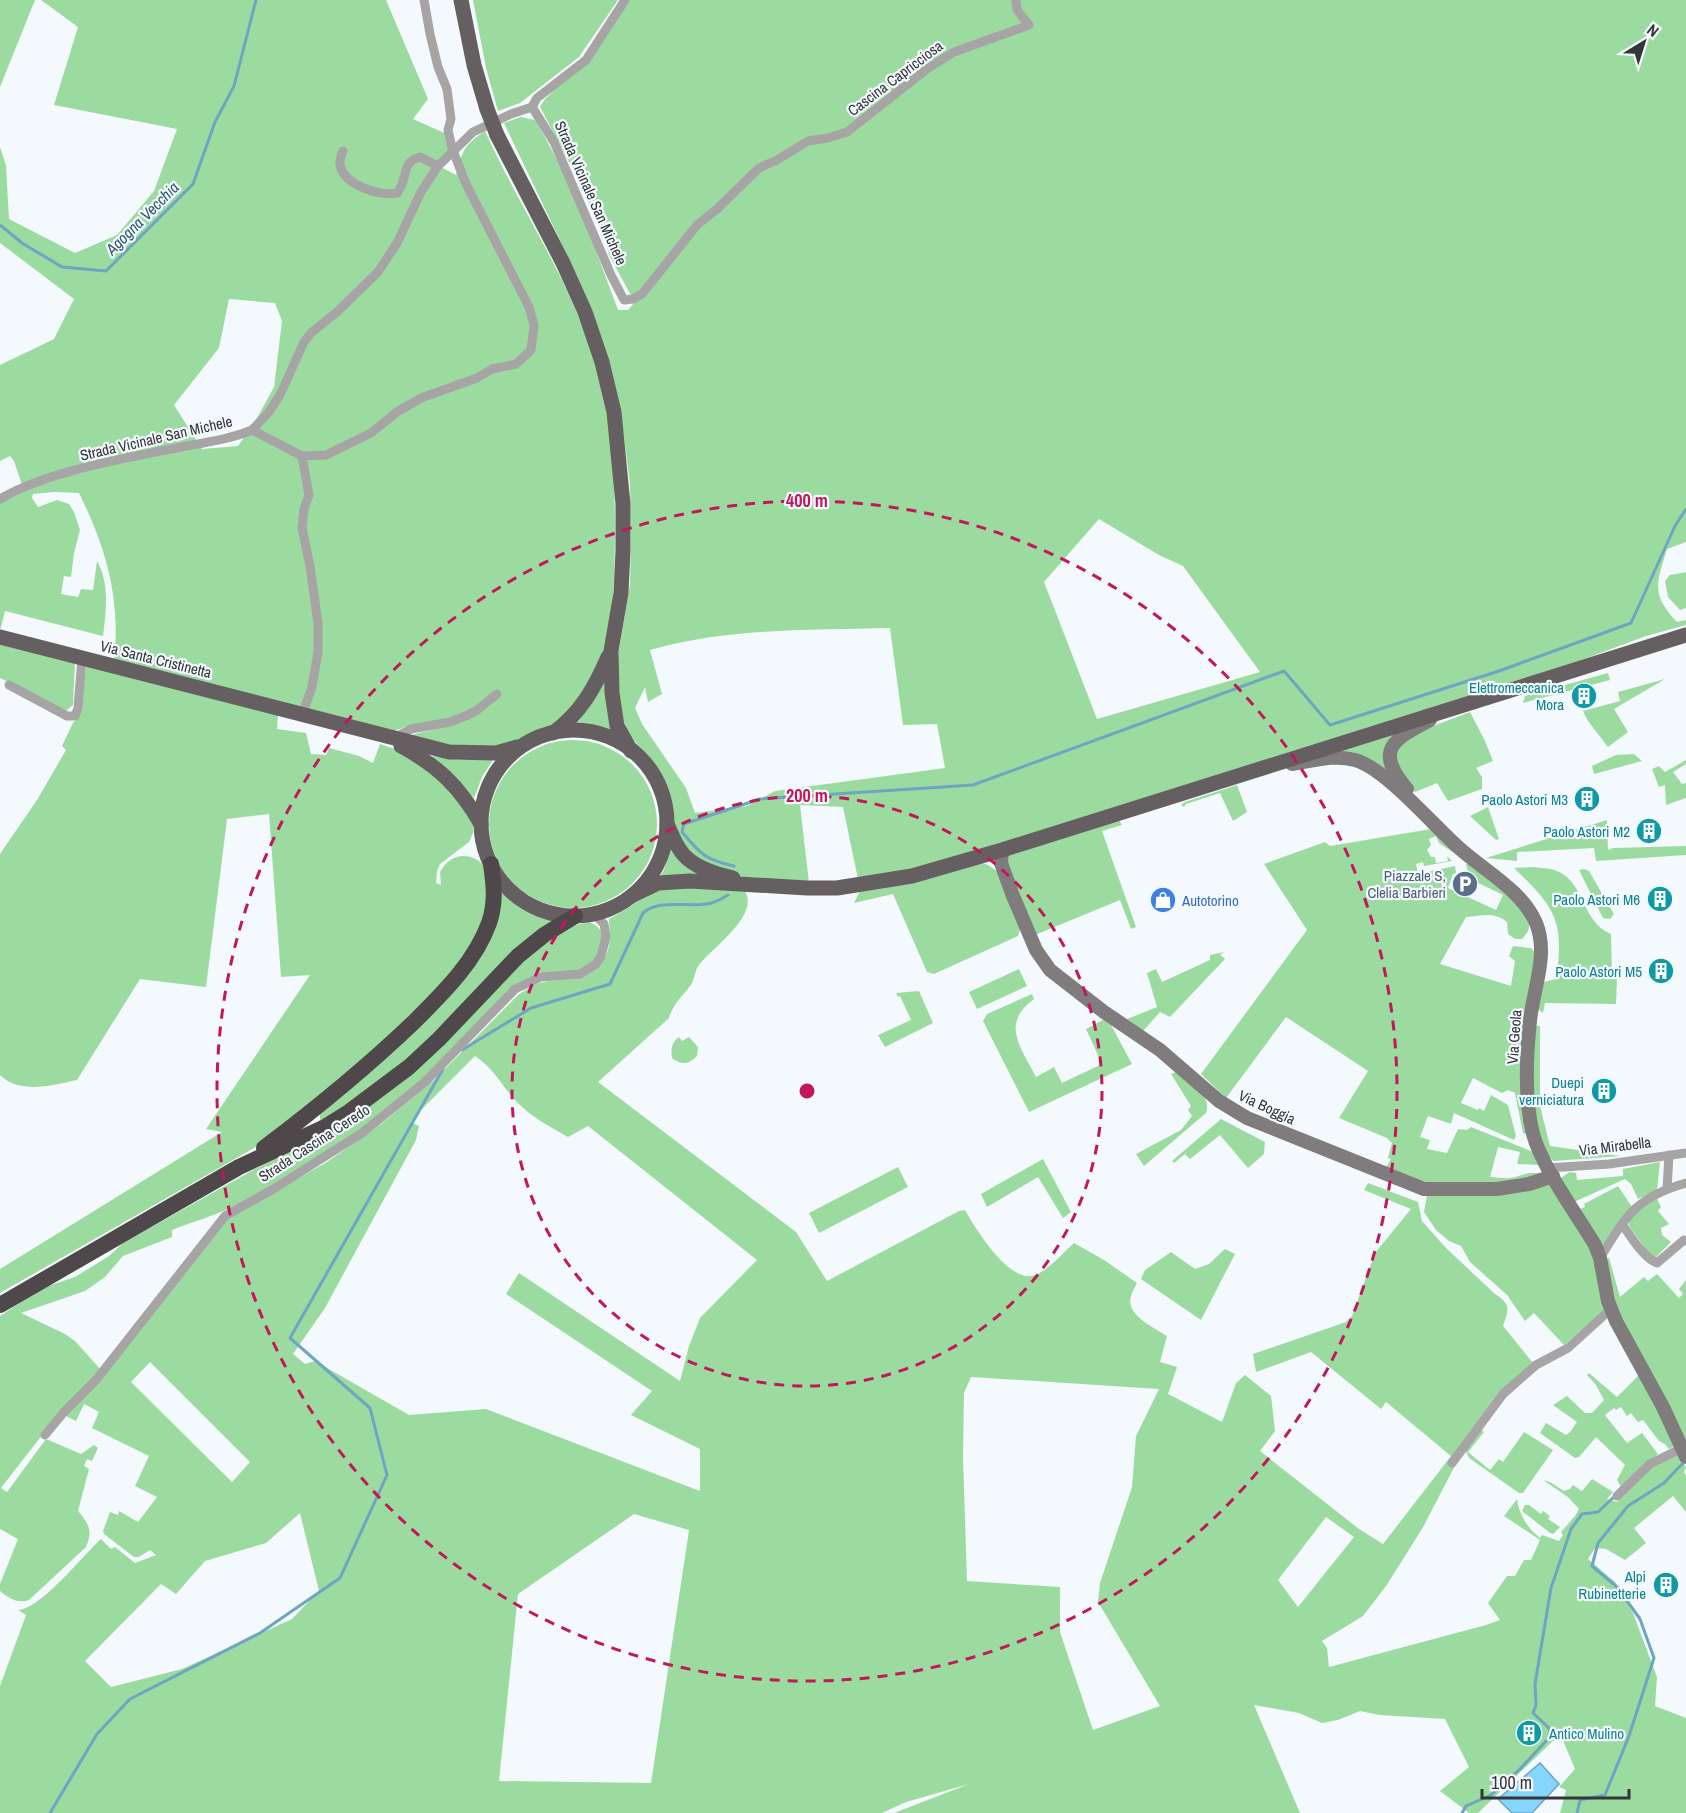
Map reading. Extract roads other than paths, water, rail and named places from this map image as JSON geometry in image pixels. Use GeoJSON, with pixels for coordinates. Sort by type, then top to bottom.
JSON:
{"type":"FeatureCollection","features":[{"type":"Feature","properties":{"kind":"highway"},"geometry":{"type":"LineString","coordinates":[[239,1167],[335,1094],[380,1055],[448,988],[482,938],[489,923],[495,890],[490,864]]}},
{"type":"Feature","properties":{"kind":"highway"},"geometry":{"type":"LineString","coordinates":[[0,1305],[239,1167],[325,1127],[384,1088],[439,1040],[518,956],[544,935],[574,916]]}},
{"type":"Feature","properties":{"kind":"main road"},"geometry":{"type":"LineString","coordinates":[[461,0],[474,65],[487,109],[497,135],[563,263],[585,312],[602,362],[614,412],[622,492],[623,550],[621,592],[611,651],[612,693],[617,726],[631,751]]}},
{"type":"Feature","properties":{"kind":"main road"},"geometry":{"type":"LineString","coordinates":[[611,651],[595,687],[581,707],[567,723],[553,733],[523,746],[507,758],[490,783],[483,804],[481,824],[483,844],[490,864],[502,882],[524,902],[544,911],[574,916],[594,914],[615,906],[658,883],[690,881],[807,888],[864,884],[912,876],[1449,711],[1686,635]]}},
{"type":"Feature","properties":{"kind":"main road","name":"Via Santa Cristinetta"},"geometry":{"type":"LineString","coordinates":[[4,638],[449,752],[496,753],[523,746]]}},
{"type":"Feature","properties":{"kind":"main road"},"geometry":{"type":"LineString","coordinates":[[553,733],[573,731],[593,733],[613,740],[631,751],[657,782],[664,803],[666,823],[664,843],[657,863],[646,881],[633,895]]}},
{"type":"Feature","properties":{"kind":"main road","name":"Via Santa Cristinetta"},"geometry":{"type":"LineString","coordinates":[[387,737],[440,771],[456,787],[481,824]]}},
{"type":"Feature","properties":{"kind":"main road"},"geometry":{"type":"LineString","coordinates":[[666,823],[680,851],[692,862],[728,877],[771,887]]}},
{"type":"Feature","properties":{"kind":"street"},"geometry":{"type":"LineString","coordinates":[[302,715],[312,687],[318,652],[318,623],[302,528],[304,509],[309,495],[302,456],[327,455],[371,433],[421,398],[477,378],[492,369],[516,364],[531,350],[534,325],[529,307],[466,184],[453,151],[448,130],[451,120],[447,89],[438,67],[424,0]]}},
{"type":"Feature","properties":{"kind":"street"},"geometry":{"type":"LineString","coordinates":[[532,107],[537,98],[586,60],[625,0]]}},
{"type":"Feature","properties":{"kind":"street","name":"Cascina Capricciosa"},"geometry":{"type":"LineString","coordinates":[[624,300],[633,299],[642,294],[697,225],[759,168],[808,141],[847,132],[927,69],[954,52],[1029,24],[1017,10],[1016,0]]}},
{"type":"Feature","properties":{"kind":"street","name":"Strada Vicinale San Michele"},"geometry":{"type":"LineString","coordinates":[[0,499],[44,481],[102,463],[217,441],[252,430],[269,412],[280,395],[304,342],[378,272],[397,243],[422,192],[438,166],[473,132],[532,107],[554,142],[624,300]]}},
{"type":"Feature","properties":{"kind":"street"},"geometry":{"type":"LineString","coordinates":[[343,151],[339,162],[342,173],[351,181],[376,193],[387,195],[398,193],[404,185],[406,167],[413,159],[420,157],[438,166]]}},
{"type":"Feature","properties":{"kind":"street","name":"Strada Vicinale San Michele"},"geometry":{"type":"LineString","coordinates":[[252,430],[302,456]]}},
{"type":"Feature","properties":{"kind":"street"},"geometry":{"type":"LineString","coordinates":[[9,685],[67,716],[75,716],[78,708],[82,658]]}},
{"type":"Feature","properties":{"kind":"street"},"geometry":{"type":"LineString","coordinates":[[387,737],[411,729],[450,722],[468,715],[497,694]]}},
{"type":"Feature","properties":{"kind":"street","name":"Via Geola"},"geometry":{"type":"LineString","coordinates":[[1438,827],[1394,773],[1390,765],[1390,755],[1397,738],[1449,711]]}},
{"type":"Feature","properties":{"kind":"street","name":"Via Geola"},"geometry":{"type":"LineString","coordinates":[[1255,771],[1327,758],[1355,760],[1377,771],[1458,847],[1518,898],[1536,922],[1540,965],[1530,1020],[1527,1079],[1528,1109],[1534,1136],[1551,1172],[1595,1245],[1611,1309],[1625,1340],[1664,1407],[1684,1452]]}},
{"type":"Feature","properties":{"kind":"street","name":"Via Boggia"},"geometry":{"type":"LineString","coordinates":[[1002,850],[1001,863],[1013,896],[1036,950],[1050,970],[1104,1012],[1160,1050],[1220,1101],[1247,1118],[1424,1189],[1497,1189],[1529,1184],[1551,1172]]}},
{"type":"Feature","properties":{"kind":"street","name":"Via Boggia"},"geometry":{"type":"LineString","coordinates":[[982,856],[998,868],[1013,896]]}},
{"type":"Feature","properties":{"kind":"street","name":"Strada Cascina Ceredo"},"geometry":{"type":"LineString","coordinates":[[45,1435],[104,1371],[225,1216],[284,1183],[362,1133],[425,1082],[515,989],[541,977],[580,974],[596,964],[601,956],[606,937],[604,924],[594,914]]}},
{"type":"Feature","properties":{"kind":"street","name":"Via Mirabella"},"geometry":{"type":"LineString","coordinates":[[1551,1172],[1686,1154]]}},
{"type":"Feature","properties":{"kind":"street"},"geometry":{"type":"LineString","coordinates":[[1667,1189],[1669,1155]]}},
{"type":"Feature","properties":{"kind":"street"},"geometry":{"type":"LineString","coordinates":[[1600,1258],[1633,1209],[1648,1197],[1686,1183]]}},
{"type":"Feature","properties":{"kind":"street"},"geometry":{"type":"LineString","coordinates":[[1622,1224],[1652,1261],[1657,1263],[1676,1245],[1686,1240]]}},
{"type":"Feature","properties":{"kind":"street"},"geometry":{"type":"LineString","coordinates":[[1452,1463],[1503,1394],[1536,1365],[1568,1348],[1611,1309]]}},
{"type":"Feature","properties":{"kind":"street"},"geometry":{"type":"LineString","coordinates":[[1617,1496],[1650,1464],[1684,1452]]}},
{"type":"Feature","properties":{"kind":"water"},"geometry":{"type":"Polygon","coordinates":[[[1540,1763],[1559,1784],[1532,1813],[1512,1813],[1498,1799],[1540,1763]]]}},
{"type":"Feature","properties":{"kind":"waterway","name":"Agogna Vecchia"},"geometry":{"type":"LineString","coordinates":[[0,225],[22,243],[62,267],[106,271],[193,184],[215,122],[234,86],[256,0]]}},
{"type":"Feature","properties":{"kind":"waterway"},"geometry":{"type":"LineString","coordinates":[[734,866],[717,861],[699,851],[682,832],[684,824],[760,799],[973,785],[1284,671],[1330,725],[1499,671],[1631,623],[1675,526],[1686,509]]}},
{"type":"Feature","properties":{"kind":"waterway"},"geometry":{"type":"LineString","coordinates":[[462,1050],[531,1008],[610,984],[643,913],[649,909],[665,905],[707,904],[728,895]]}},
{"type":"Feature","properties":{"kind":"waterway"},"geometry":{"type":"LineString","coordinates":[[50,1813],[97,1734],[130,1699],[260,1633],[340,1578],[387,1475],[370,1408],[290,1338],[443,1069]]}},
{"type":"Feature","properties":{"kind":"waterway"},"geometry":{"type":"LineString","coordinates":[[1577,1813],[1580,1800],[1605,1795],[1629,1736],[1654,1658],[1640,1619],[1617,1587],[1592,1566],[1598,1543],[1628,1506],[1664,1483],[1685,1461]]}},
{"type":"Feature","properties":{"kind":"waterway"},"geometry":{"type":"LineString","coordinates":[[1462,1813],[1466,1806],[1491,1795],[1548,1739],[1550,1729],[1533,1713],[1536,1705],[1535,1684],[1551,1588],[1571,1529],[1582,1514],[1598,1512],[1615,1496]]}},
{"type":"Feature","properties":{"kind":"place","name":"Elettromeccanica Mora"},"geometry":{"type":"Point","coordinates":[1584,696]}},
{"type":"Feature","properties":{"kind":"place","name":"Paolo Astori M3"},"geometry":{"type":"Point","coordinates":[1587,799]}},
{"type":"Feature","properties":{"kind":"place","name":"Paolo Astori M2"},"geometry":{"type":"Point","coordinates":[1649,831]}},
{"type":"Feature","properties":{"kind":"place","name":"Piazzale S, Clelia Barbieri"},"geometry":{"type":"Point","coordinates":[1465,884]}},
{"type":"Feature","properties":{"kind":"place","name":"Paolo Astori M6"},"geometry":{"type":"Point","coordinates":[1660,899]}},
{"type":"Feature","properties":{"kind":"place","name":"Autotorino"},"geometry":{"type":"Point","coordinates":[1163,900]}},
{"type":"Feature","properties":{"kind":"place","name":"Paolo Astori M5"},"geometry":{"type":"Point","coordinates":[1661,971]}},
{"type":"Feature","properties":{"kind":"place","name":"Duepi verniciatura"},"geometry":{"type":"Point","coordinates":[1604,1091]}},
{"type":"Feature","properties":{"kind":"place","name":"Alpi Rubinetterie"},"geometry":{"type":"Point","coordinates":[1666,1585]}},
{"type":"Feature","properties":{"kind":"place","name":"Antico Mulino"},"geometry":{"type":"Point","coordinates":[1529,1733]}}]}
